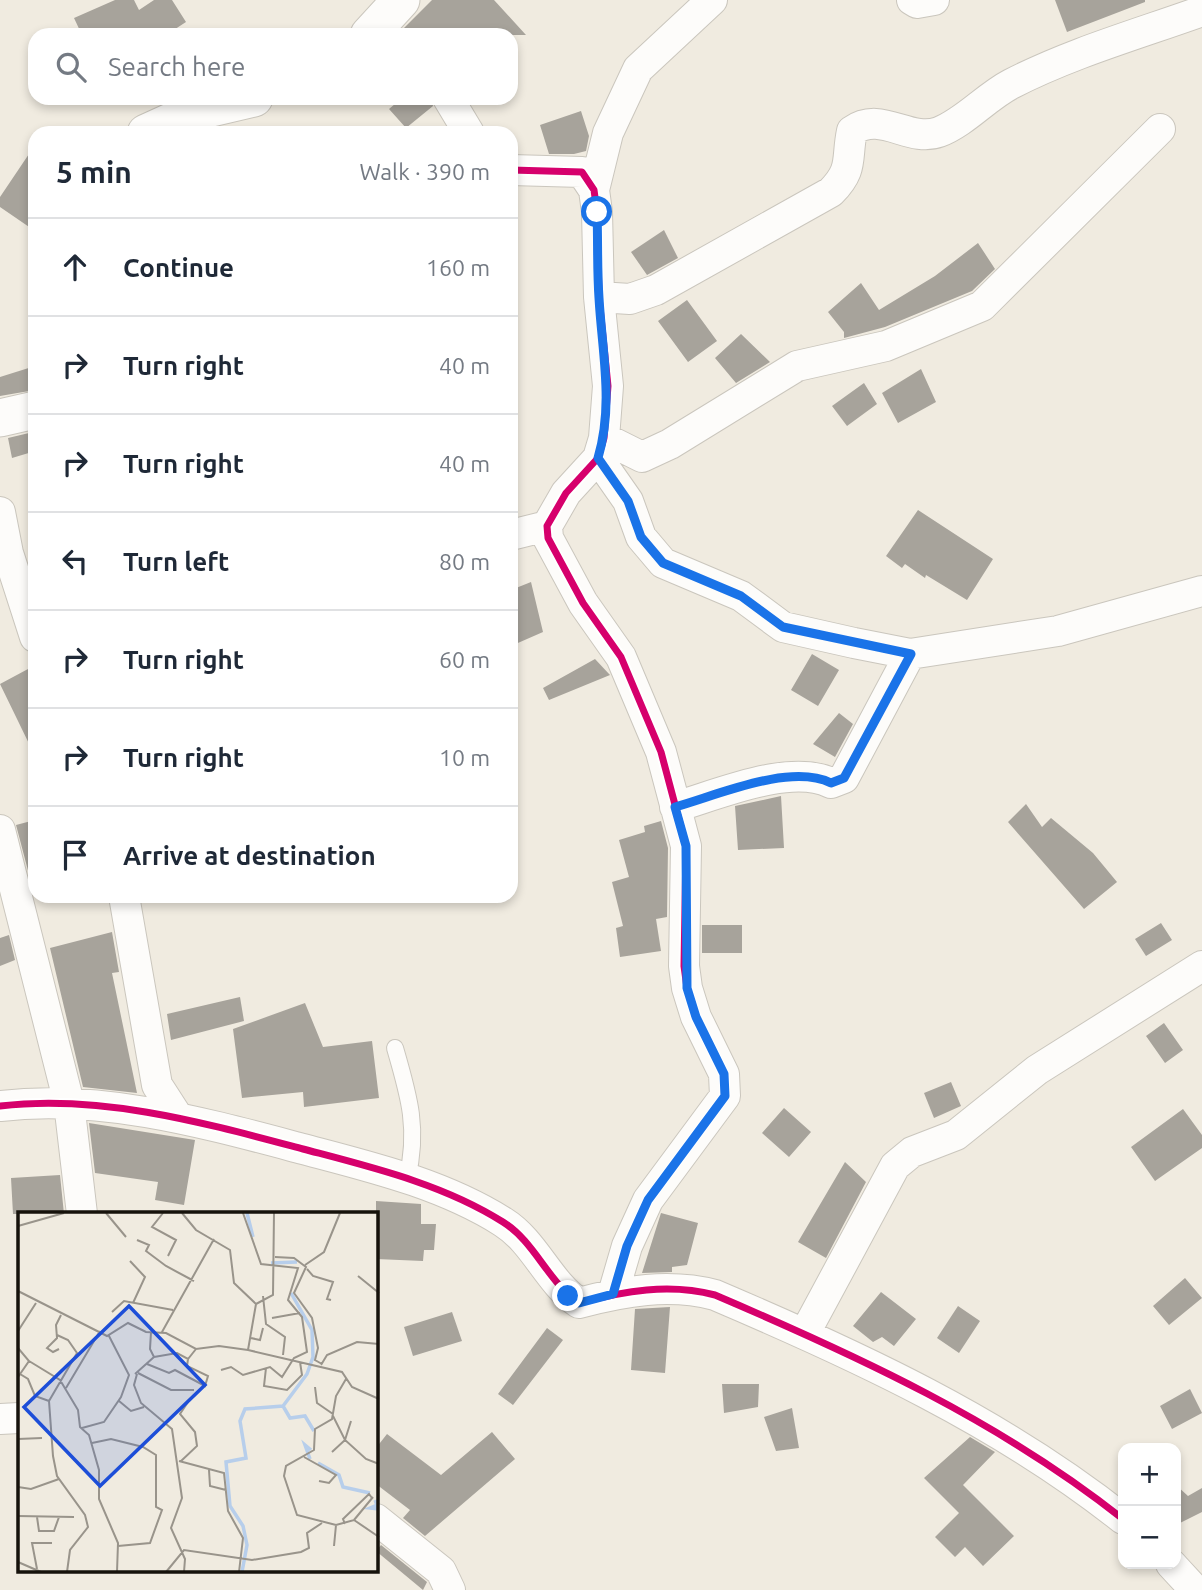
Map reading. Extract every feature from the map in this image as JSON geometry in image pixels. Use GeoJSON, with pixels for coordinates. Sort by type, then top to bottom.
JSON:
{"type":"FeatureCollection","features":[{"type":"Feature","properties":{"kind":"street"},"geometry":{"type":"LineString","coordinates":[[613,1294],[627,1246],[648,1200],[725,1096],[724,1074],[696,1017],[687,988],[686,846],[661,752],[621,657],[564,571],[548,538],[547,526],[565,493],[601,448],[608,386],[599,297],[594,190],[608,133],[638,69],[712,0]]}},
{"type":"Feature","properties":{"kind":"street"},"geometry":{"type":"LineString","coordinates":[[912,0],[916,3],[934,0]]}},
{"type":"Feature","properties":{"kind":"street"},"geometry":{"type":"LineString","coordinates":[[599,297],[631,299],[656,290],[831,192],[845,178],[851,159],[852,131],[862,124],[874,122],[929,135],[942,131],[1007,86],[1038,71],[1202,11]]}},
{"type":"Feature","properties":{"kind":"street"},"geometry":{"type":"LineString","coordinates":[[161,126],[190,113],[224,105]]}},
{"type":"Feature","properties":{"kind":"street"},"geometry":{"type":"LineString","coordinates":[[452,105],[465,126]]}},
{"type":"Feature","properties":{"kind":"street"},"geometry":{"type":"LineString","coordinates":[[601,448],[642,457],[670,444],[797,366],[886,346],[982,306],[1160,129]]}},
{"type":"Feature","properties":{"kind":"street"},"geometry":{"type":"LineString","coordinates":[[518,170],[582,172],[594,190]]}},
{"type":"Feature","properties":{"kind":"street"},"geometry":{"type":"LineString","coordinates":[[0,418],[28,412]]}},
{"type":"Feature","properties":{"kind":"street"},"geometry":{"type":"LineString","coordinates":[[601,448],[628,501],[641,537],[663,563],[741,596],[783,627],[911,654],[1058,631],[1202,591]]}},
{"type":"Feature","properties":{"kind":"street"},"geometry":{"type":"LineString","coordinates":[[0,512],[8,553],[28,615]]}},
{"type":"Feature","properties":{"kind":"street"},"geometry":{"type":"LineString","coordinates":[[518,533],[547,526]]}},
{"type":"Feature","properties":{"kind":"street"},"geometry":{"type":"LineString","coordinates":[[675,807],[790,777],[816,776],[831,783],[844,778],[911,654]]}},
{"type":"Feature","properties":{"kind":"street"},"geometry":{"type":"LineString","coordinates":[[0,830],[69,1103],[82,1212]]}},
{"type":"Feature","properties":{"kind":"street"},"geometry":{"type":"LineString","coordinates":[[125,903],[157,1085],[177,1116]]}},
{"type":"Feature","properties":{"kind":"street"},"geometry":{"type":"LineString","coordinates":[[805,1333],[895,1166],[912,1152],[956,1135],[1037,1070],[1202,965]]}},
{"type":"Feature","properties":{"kind":"street"},"geometry":{"type":"LineString","coordinates":[[0,1106],[69,1103],[177,1116],[407,1179],[441,1191],[503,1222],[524,1240],[568,1296],[579,1303],[613,1294],[690,1288],[715,1294],[892,1373],[1067,1474],[1118,1515]]}},
{"type":"Feature","properties":{"kind":"street"},"geometry":{"type":"LineString","coordinates":[[0,1419],[18,1418]]}},
{"type":"Feature","properties":{"kind":"street"},"geometry":{"type":"LineString","coordinates":[[378,1521],[441,1572],[450,1590]]}},
{"type":"Feature","properties":{"kind":"street"},"geometry":{"type":"LineString","coordinates":[[1176,1569],[1195,1590]]}},
{"type":"Feature","properties":{"kind":"lane"},"geometry":{"type":"LineString","coordinates":[[395,1048],[413,1112],[414,1151],[407,1179]]}},
{"type":"Feature","properties":{"kind":"building"},"geometry":{"type":"Polygon","coordinates":[[[115,0],[134,0],[139,10],[154,0],[172,0],[186,22],[177,28],[79,28],[74,18],[115,0]]]}},
{"type":"Feature","properties":{"kind":"building"},"geometry":{"type":"Polygon","coordinates":[[[432,0],[494,0],[526,35],[518,35],[518,28],[404,28],[432,0]]]}},
{"type":"Feature","properties":{"kind":"building"},"geometry":{"type":"Polygon","coordinates":[[[1055,0],[1145,0],[1145,2],[1067,32],[1055,0]]]}},
{"type":"Feature","properties":{"kind":"building"},"geometry":{"type":"Polygon","coordinates":[[[394,105],[433,106],[408,126],[404,126],[389,109],[394,105]]]}},
{"type":"Feature","properties":{"kind":"building"},"geometry":{"type":"Polygon","coordinates":[[[581,111],[589,136],[586,151],[549,154],[540,125],[581,111]]]}},
{"type":"Feature","properties":{"kind":"building"},"geometry":{"type":"Polygon","coordinates":[[[28,155],[28,226],[0,207],[0,197],[28,155]]]}},
{"type":"Feature","properties":{"kind":"building"},"geometry":{"type":"Polygon","coordinates":[[[664,230],[678,258],[647,275],[631,252],[664,230]]]}},
{"type":"Feature","properties":{"kind":"building"},"geometry":{"type":"Polygon","coordinates":[[[978,243],[995,269],[972,291],[885,327],[844,338],[844,332],[828,312],[861,283],[879,310],[935,276],[978,243]]]}},
{"type":"Feature","properties":{"kind":"building"},"geometry":{"type":"Polygon","coordinates":[[[687,300],[717,341],[688,362],[658,321],[687,300]]]}},
{"type":"Feature","properties":{"kind":"building"},"geometry":{"type":"Polygon","coordinates":[[[741,334],[770,362],[736,383],[715,358],[741,334]]]}},
{"type":"Feature","properties":{"kind":"building"},"geometry":{"type":"Polygon","coordinates":[[[28,368],[28,391],[0,396],[0,377],[28,368]]]}},
{"type":"Feature","properties":{"kind":"building"},"geometry":{"type":"Polygon","coordinates":[[[921,369],[936,402],[898,423],[882,393],[921,369]]]}},
{"type":"Feature","properties":{"kind":"building"},"geometry":{"type":"Polygon","coordinates":[[[864,383],[877,404],[847,426],[832,406],[864,383]]]}},
{"type":"Feature","properties":{"kind":"building"},"geometry":{"type":"Polygon","coordinates":[[[28,433],[28,453],[12,458],[8,438],[28,433]]]}},
{"type":"Feature","properties":{"kind":"building"},"geometry":{"type":"Polygon","coordinates":[[[918,510],[993,559],[967,600],[905,564],[902,568],[886,556],[918,510]]]}},
{"type":"Feature","properties":{"kind":"building"},"geometry":{"type":"Polygon","coordinates":[[[531,582],[543,632],[518,643],[518,587],[531,582]]]}},
{"type":"Feature","properties":{"kind":"building"},"geometry":{"type":"Polygon","coordinates":[[[812,654],[839,670],[818,706],[791,690],[812,654]]]}},
{"type":"Feature","properties":{"kind":"building"},"geometry":{"type":"Polygon","coordinates":[[[595,659],[610,675],[549,700],[543,688],[595,659]]]}},
{"type":"Feature","properties":{"kind":"building"},"geometry":{"type":"Polygon","coordinates":[[[28,669],[28,742],[0,684],[28,669]]]}},
{"type":"Feature","properties":{"kind":"building"},"geometry":{"type":"Polygon","coordinates":[[[839,713],[853,724],[835,757],[813,744],[839,713]]]}},
{"type":"Feature","properties":{"kind":"building"},"geometry":{"type":"Polygon","coordinates":[[[781,796],[784,848],[738,850],[735,806],[781,796]]]}},
{"type":"Feature","properties":{"kind":"building"},"geometry":{"type":"Polygon","coordinates":[[[1026,804],[1042,827],[1051,818],[1093,853],[1117,882],[1084,909],[1008,822],[1026,804]]]}},
{"type":"Feature","properties":{"kind":"building"},"geometry":{"type":"Polygon","coordinates":[[[661,821],[668,848],[667,917],[656,919],[661,951],[620,957],[616,928],[623,926],[612,882],[629,877],[619,840],[645,832],[644,826],[661,821]]]}},
{"type":"Feature","properties":{"kind":"building"},"geometry":{"type":"Polygon","coordinates":[[[28,822],[28,870],[16,825],[28,822]]]}},
{"type":"Feature","properties":{"kind":"building"},"geometry":{"type":"Polygon","coordinates":[[[1161,923],[1172,940],[1146,956],[1135,939],[1161,923]]]}},
{"type":"Feature","properties":{"kind":"building"},"geometry":{"type":"Polygon","coordinates":[[[702,925],[742,925],[742,953],[702,953],[702,925]]]}},
{"type":"Feature","properties":{"kind":"building"},"geometry":{"type":"Polygon","coordinates":[[[112,932],[119,972],[112,973],[137,1093],[83,1087],[50,948],[112,932]]]}},
{"type":"Feature","properties":{"kind":"building"},"geometry":{"type":"Polygon","coordinates":[[[9,935],[15,960],[0,966],[0,938],[9,935]]]}},
{"type":"Feature","properties":{"kind":"building"},"geometry":{"type":"Polygon","coordinates":[[[240,997],[244,1021],[171,1040],[167,1014],[240,997]]]}},
{"type":"Feature","properties":{"kind":"building"},"geometry":{"type":"Polygon","coordinates":[[[305,1003],[323,1047],[372,1041],[379,1098],[304,1107],[303,1092],[242,1098],[233,1029],[305,1003]]]}},
{"type":"Feature","properties":{"kind":"building"},"geometry":{"type":"Polygon","coordinates":[[[1164,1023],[1183,1050],[1165,1063],[1146,1036],[1164,1023]]]}},
{"type":"Feature","properties":{"kind":"building"},"geometry":{"type":"Polygon","coordinates":[[[951,1082],[961,1106],[934,1118],[924,1093],[951,1082]]]}},
{"type":"Feature","properties":{"kind":"building"},"geometry":{"type":"Polygon","coordinates":[[[784,1108],[811,1132],[789,1157],[762,1133],[784,1108]]]}},
{"type":"Feature","properties":{"kind":"building"},"geometry":{"type":"Polygon","coordinates":[[[1183,1109],[1202,1135],[1202,1148],[1155,1181],[1131,1147],[1183,1109]]]}},
{"type":"Feature","properties":{"kind":"building"},"geometry":{"type":"Polygon","coordinates":[[[89,1123],[195,1140],[184,1205],[155,1200],[158,1182],[95,1173],[89,1123]]]}},
{"type":"Feature","properties":{"kind":"building"},"geometry":{"type":"Polygon","coordinates":[[[845,1162],[866,1182],[826,1258],[798,1242],[845,1162]]]}},
{"type":"Feature","properties":{"kind":"building"},"geometry":{"type":"Polygon","coordinates":[[[60,1175],[64,1212],[13,1214],[11,1178],[60,1175]]]}},
{"type":"Feature","properties":{"kind":"building"},"geometry":{"type":"Polygon","coordinates":[[[376,1201],[421,1204],[421,1224],[436,1224],[434,1250],[424,1250],[423,1261],[378,1259],[376,1201]]]}},
{"type":"Feature","properties":{"kind":"building"},"geometry":{"type":"Polygon","coordinates":[[[661,1213],[698,1223],[687,1265],[672,1267],[672,1272],[642,1273],[661,1213]]]}},
{"type":"Feature","properties":{"kind":"building"},"geometry":{"type":"Polygon","coordinates":[[[1185,1278],[1202,1298],[1169,1325],[1153,1306],[1185,1278]]]}},
{"type":"Feature","properties":{"kind":"building"},"geometry":{"type":"Polygon","coordinates":[[[881,1292],[916,1319],[894,1346],[882,1337],[873,1342],[853,1326],[881,1292]]]}},
{"type":"Feature","properties":{"kind":"building"},"geometry":{"type":"Polygon","coordinates":[[[958,1306],[980,1321],[959,1353],[937,1338],[958,1306]]]}},
{"type":"Feature","properties":{"kind":"building"},"geometry":{"type":"Polygon","coordinates":[[[670,1307],[665,1373],[631,1370],[635,1309],[670,1307]]]}},
{"type":"Feature","properties":{"kind":"building"},"geometry":{"type":"Polygon","coordinates":[[[452,1312],[462,1341],[413,1356],[404,1327],[452,1312]]]}},
{"type":"Feature","properties":{"kind":"building"},"geometry":{"type":"Polygon","coordinates":[[[547,1328],[563,1340],[513,1405],[498,1394],[547,1328]]]}},
{"type":"Feature","properties":{"kind":"building"},"geometry":{"type":"Polygon","coordinates":[[[722,1384],[759,1384],[758,1407],[724,1413],[722,1384]]]}},
{"type":"Feature","properties":{"kind":"building"},"geometry":{"type":"Polygon","coordinates":[[[1190,1389],[1202,1413],[1172,1429],[1160,1406],[1190,1389]]]}},
{"type":"Feature","properties":{"kind":"building"},"geometry":{"type":"Polygon","coordinates":[[[792,1408],[799,1448],[776,1451],[764,1417],[792,1408]]]}},
{"type":"Feature","properties":{"kind":"building"},"geometry":{"type":"Polygon","coordinates":[[[492,1432],[515,1459],[425,1536],[403,1518],[410,1510],[378,1486],[378,1445],[387,1434],[441,1475],[492,1432]]]}},
{"type":"Feature","properties":{"kind":"building"},"geometry":{"type":"Polygon","coordinates":[[[970,1437],[995,1452],[963,1485],[1014,1536],[983,1566],[965,1547],[955,1557],[935,1537],[959,1513],[924,1478],[970,1437]]]}},
{"type":"Feature","properties":{"kind":"building"},"geometry":{"type":"Polygon","coordinates":[[[1202,1488],[1202,1512],[1181,1522],[1181,1490],[1188,1496],[1202,1488]]]}},
{"type":"Feature","properties":{"kind":"building"},"geometry":{"type":"Polygon","coordinates":[[[381,1545],[427,1582],[423,1590],[378,1553],[381,1545]]]}},
{"type":"Feature","properties":{"kind":"cycle path"},"geometry":{"type":"LineString","coordinates":[[518,170],[582,172],[594,190],[599,297],[608,386],[604,438],[598,458],[566,493],[547,526],[548,538],[583,603],[621,657],[661,752],[686,846],[684,966],[687,988],[696,1017],[724,1074],[725,1096],[648,1200],[627,1246],[613,1294]]}},
{"type":"Feature","properties":{"kind":"cycle path"},"geometry":{"type":"LineString","coordinates":[[0,1106],[77,1104],[153,1113],[329,1156],[431,1187],[480,1209],[514,1230],[559,1284],[579,1303],[647,1290],[698,1291],[715,1295],[822,1342],[927,1394],[1028,1452],[1118,1515]]}},
{"type":"Feature","properties":{"kind":"route"},"geometry":{"type":"LineString","coordinates":[[568,1296],[579,1303],[613,1294],[627,1246],[648,1200],[725,1096],[724,1074],[696,1017],[687,988],[684,966],[688,885],[686,846],[675,807],[800,775],[816,776],[831,783],[844,778],[911,654],[783,627],[741,596],[663,563],[641,537],[628,501],[598,458],[604,438],[608,386],[599,297],[597,212]]}}]}
